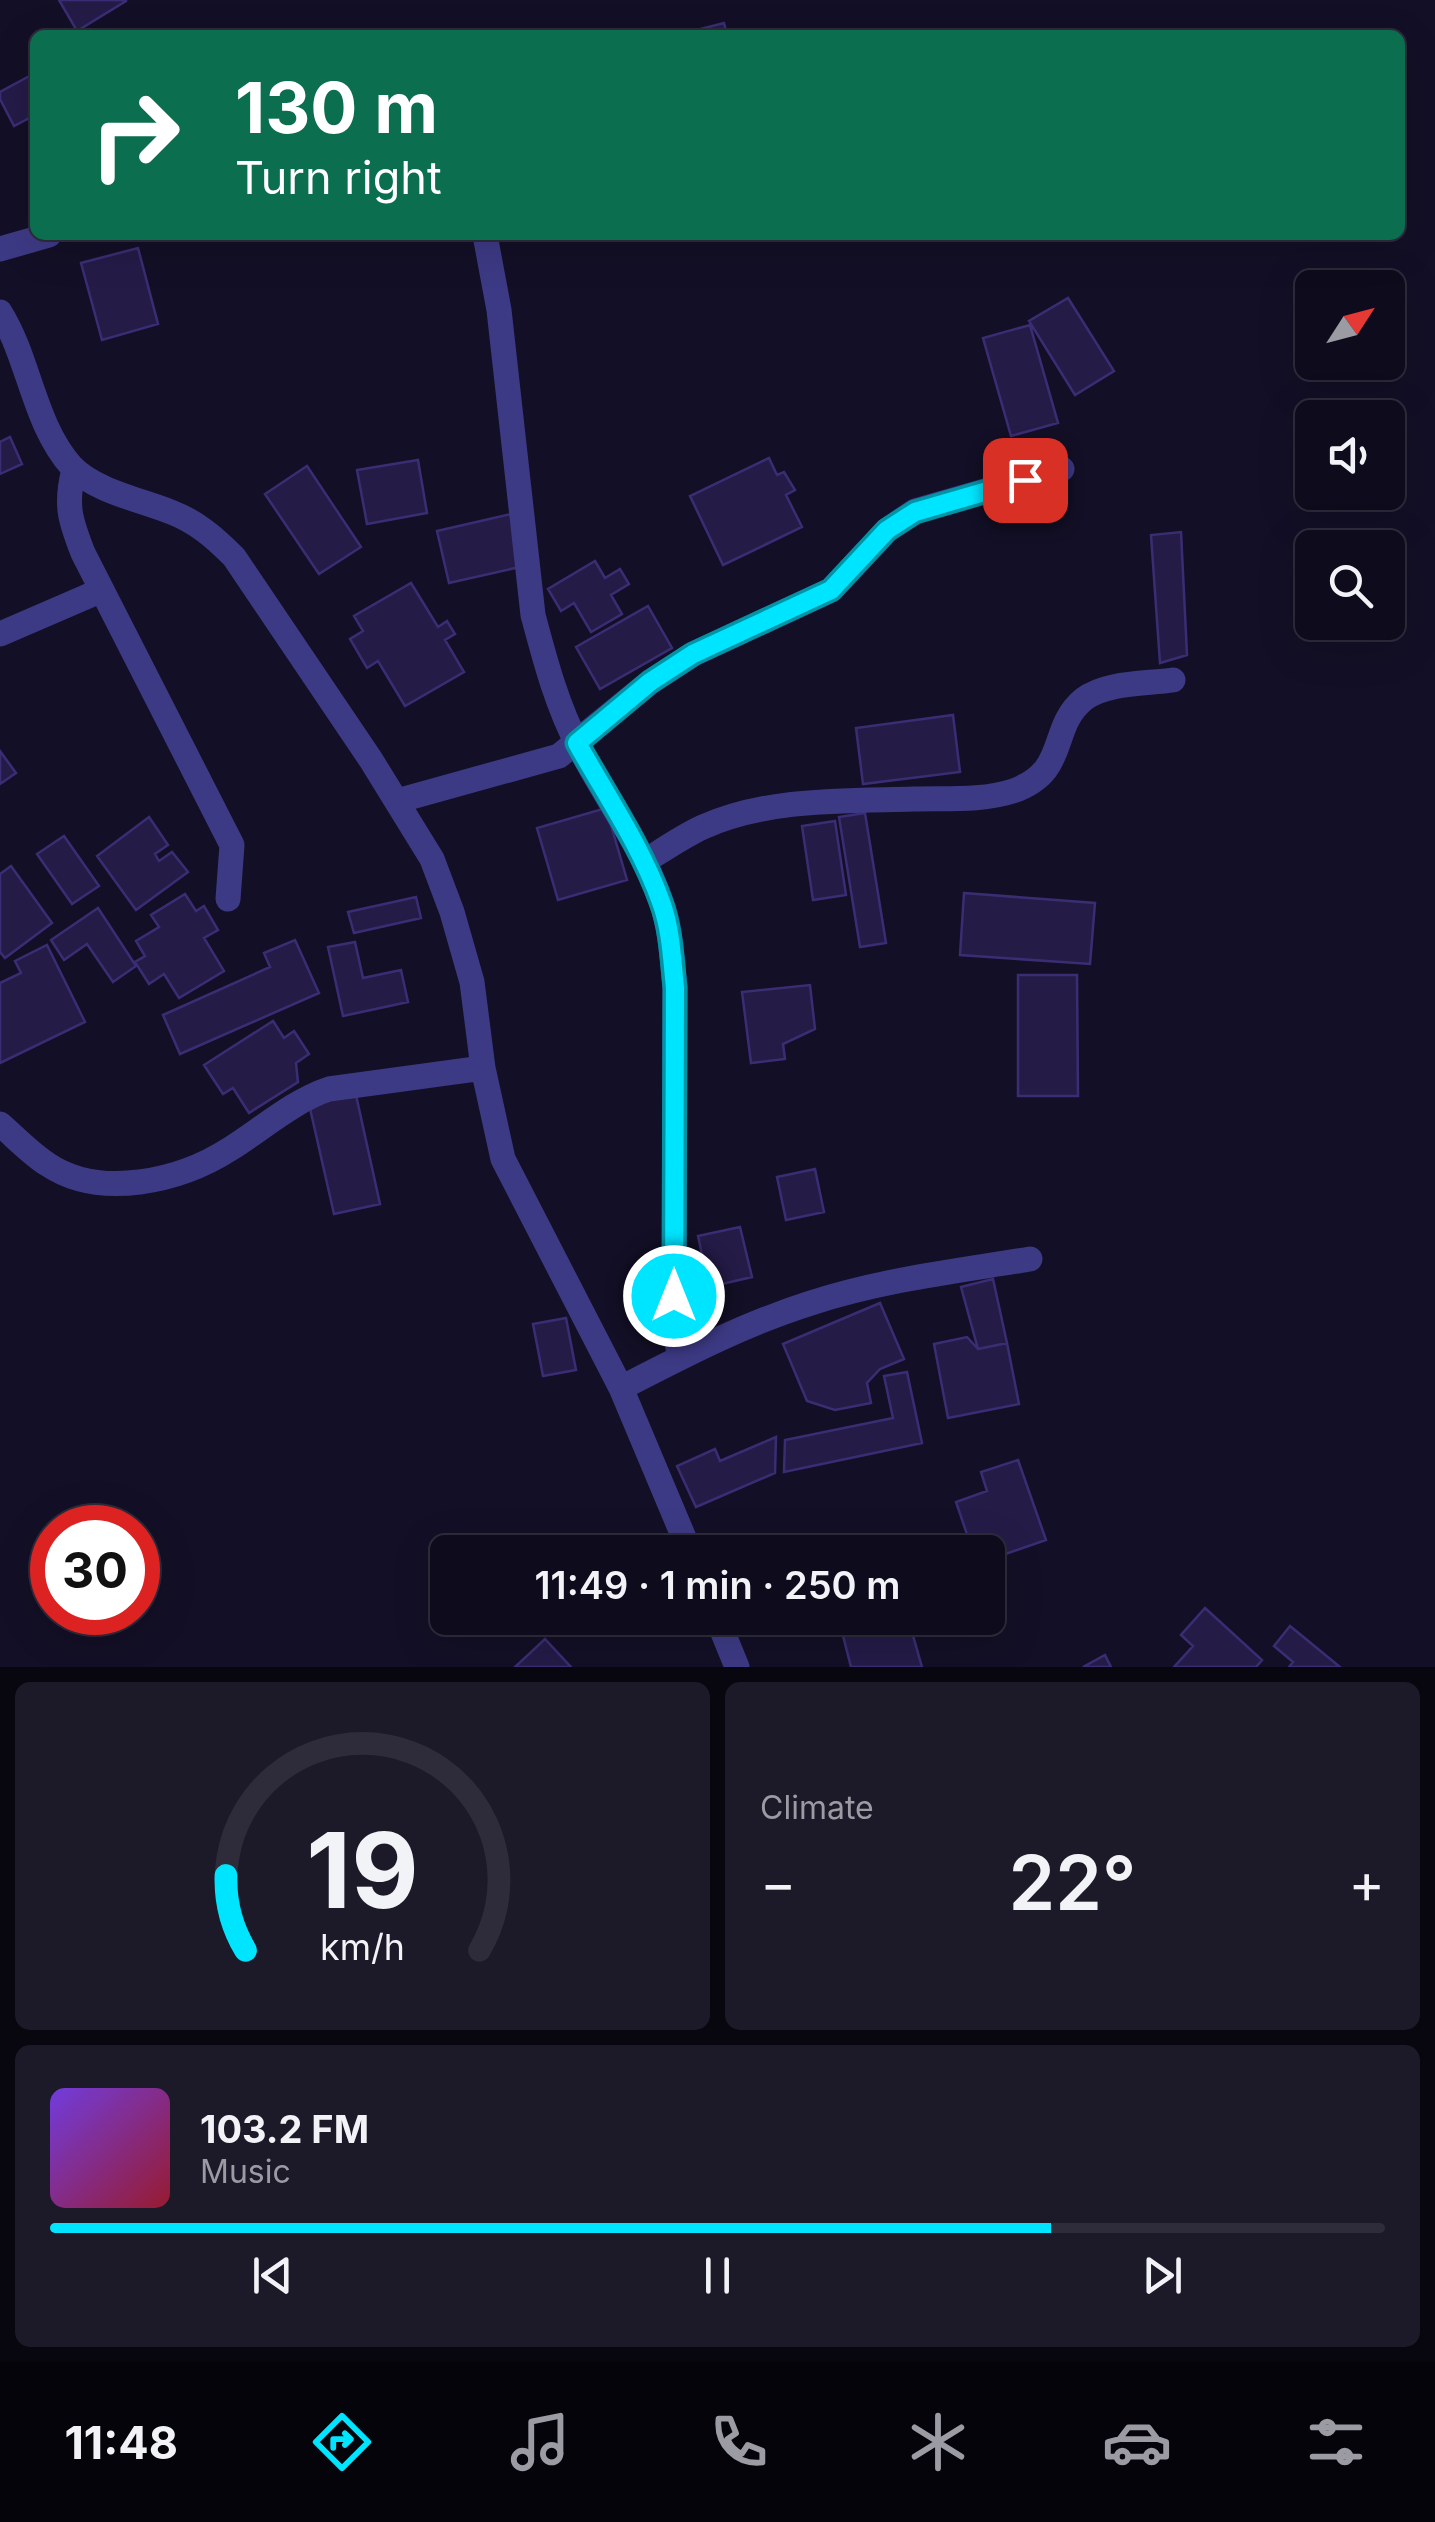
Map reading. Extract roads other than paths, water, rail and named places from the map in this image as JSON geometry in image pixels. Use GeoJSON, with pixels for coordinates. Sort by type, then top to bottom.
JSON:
{"type":"FeatureCollection","features":[{"type":"Feature","properties":{"kind":"street"},"geometry":{"type":"LineString","coordinates":[[0,250],[33,240]]}},
{"type":"Feature","properties":{"kind":"street"},"geometry":{"type":"LineString","coordinates":[[487,240],[499,310],[533,615],[546,664],[577,743],[644,862],[663,906],[675,988],[674,1312],[680,1357]]}},
{"type":"Feature","properties":{"kind":"street"},"geometry":{"type":"LineString","coordinates":[[0,312],[50,434],[74,469],[124,496],[172,512],[207,530],[234,557],[432,858],[472,982],[483,1068],[502,1159],[621,1388],[683,1535]]}},
{"type":"Feature","properties":{"kind":"street"},"geometry":{"type":"LineString","coordinates":[[74,469],[68,494],[70,522],[232,845],[228,899]]}},
{"type":"Feature","properties":{"kind":"street"},"geometry":{"type":"LineString","coordinates":[[396,800],[559,756],[650,682],[693,654],[831,590],[887,530],[915,512],[1062,470]]}},
{"type":"Feature","properties":{"kind":"street"},"geometry":{"type":"LineString","coordinates":[[0,634],[102,590]]}},
{"type":"Feature","properties":{"kind":"street"},"geometry":{"type":"LineString","coordinates":[[644,862],[704,826],[748,812],[812,802],[962,798],[1012,792],[1039,778],[1055,758],[1068,716],[1086,697],[1108,688],[1173,680]]}},
{"type":"Feature","properties":{"kind":"street"},"geometry":{"type":"LineString","coordinates":[[0,1124],[48,1166],[82,1181],[137,1182],[182,1174],[226,1152],[311,1095],[483,1068]]}},
{"type":"Feature","properties":{"kind":"street"},"geometry":{"type":"LineString","coordinates":[[621,1388],[754,1323],[813,1302],[930,1275],[1030,1260]]}},
{"type":"Feature","properties":{"kind":"street"},"geometry":{"type":"LineString","coordinates":[[722,1635],[732,1665]]}}]}
